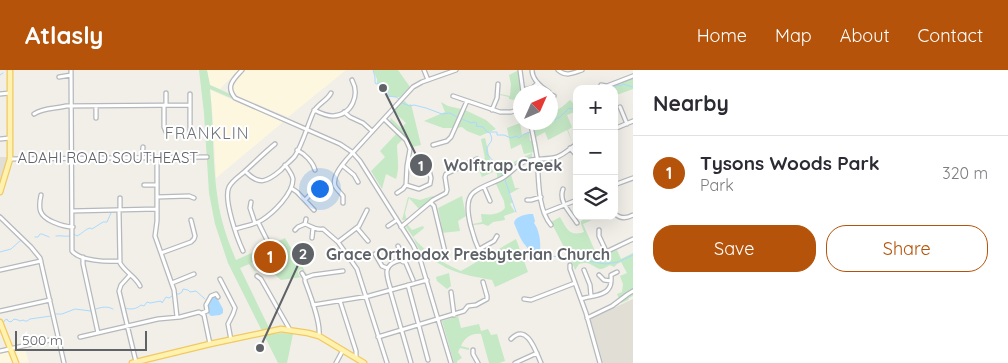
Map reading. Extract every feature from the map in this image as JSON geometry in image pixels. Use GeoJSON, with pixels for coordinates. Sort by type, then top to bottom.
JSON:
{"type":"FeatureCollection","features":[{"type":"Feature","properties":{"kind":"main road"},"geometry":{"type":"LineString","coordinates":[[0,192],[10,159],[10,70]]}},
{"type":"Feature","properties":{"kind":"main road"},"geometry":{"type":"LineString","coordinates":[[0,322],[16,363]]}},
{"type":"Feature","properties":{"kind":"main road"},"geometry":{"type":"LineString","coordinates":[[134,363],[281,329],[319,336],[364,363]]}},
{"type":"Feature","properties":{"kind":"street"},"geometry":{"type":"LineString","coordinates":[[71,70],[73,252],[102,262],[120,261]]}},
{"type":"Feature","properties":{"kind":"street"},"geometry":{"type":"LineString","coordinates":[[242,70],[232,81],[230,88],[236,98],[340,144],[352,152],[360,161],[416,251],[427,280],[451,363]]}},
{"type":"Feature","properties":{"kind":"street"},"geometry":{"type":"LineString","coordinates":[[424,70],[428,80]]}},
{"type":"Feature","properties":{"kind":"street"},"geometry":{"type":"LineString","coordinates":[[342,203],[344,196],[337,189],[335,182],[342,165],[352,152],[413,87],[419,83],[456,70]]}},
{"type":"Feature","properties":{"kind":"street"},"geometry":{"type":"LineString","coordinates":[[520,70],[522,85]]}},
{"type":"Feature","properties":{"kind":"street"},"geometry":{"type":"LineString","coordinates":[[532,70],[533,76],[540,85]]}},
{"type":"Feature","properties":{"kind":"street"},"geometry":{"type":"LineString","coordinates":[[558,70],[562,74],[567,75],[582,70]]}},
{"type":"Feature","properties":{"kind":"street"},"geometry":{"type":"LineString","coordinates":[[59,76],[71,75]]}},
{"type":"Feature","properties":{"kind":"street"},"geometry":{"type":"LineString","coordinates":[[610,85],[633,76]]}},
{"type":"Feature","properties":{"kind":"street"},"geometry":{"type":"LineString","coordinates":[[314,110],[332,116],[339,115],[352,106],[355,100],[355,85],[352,80]]}},
{"type":"Feature","properties":{"kind":"street"},"geometry":{"type":"LineString","coordinates":[[492,110],[497,98],[498,84]]}},
{"type":"Feature","properties":{"kind":"street"},"geometry":{"type":"LineString","coordinates":[[0,94],[10,93]]}},
{"type":"Feature","properties":{"kind":"street"},"geometry":{"type":"LineString","coordinates":[[166,93],[164,127],[166,132]]}},
{"type":"Feature","properties":{"kind":"street"},"geometry":{"type":"LineString","coordinates":[[244,171],[255,180],[265,180],[270,179],[285,166],[298,150],[314,110],[331,93]]}},
{"type":"Feature","properties":{"kind":"street"},"geometry":{"type":"LineString","coordinates":[[190,94],[190,131]]}},
{"type":"Feature","properties":{"kind":"street"},"geometry":{"type":"LineString","coordinates":[[453,96],[492,110],[508,113],[513,111]]}},
{"type":"Feature","properties":{"kind":"street"},"geometry":{"type":"LineString","coordinates":[[433,145],[451,137],[467,101]]}},
{"type":"Feature","properties":{"kind":"street"},"geometry":{"type":"LineString","coordinates":[[34,114],[44,109],[71,106],[190,105]]}},
{"type":"Feature","properties":{"kind":"street"},"geometry":{"type":"LineString","coordinates":[[96,106],[96,118]]}},
{"type":"Feature","properties":{"kind":"street"},"geometry":{"type":"LineString","coordinates":[[620,107],[627,124]]}},
{"type":"Feature","properties":{"kind":"street"},"geometry":{"type":"LineString","coordinates":[[344,112],[350,118],[363,123],[372,131]]}},
{"type":"Feature","properties":{"kind":"street"},"geometry":{"type":"LineString","coordinates":[[384,118],[406,140],[410,147],[406,185],[397,193]]}},
{"type":"Feature","properties":{"kind":"street"},"geometry":{"type":"LineString","coordinates":[[618,127],[633,121]]}},
{"type":"Feature","properties":{"kind":"street"},"geometry":{"type":"LineString","coordinates":[[531,130],[544,213],[551,225]]}},
{"type":"Feature","properties":{"kind":"street"},"geometry":{"type":"LineString","coordinates":[[0,139],[10,138]]}},
{"type":"Feature","properties":{"kind":"street"},"geometry":{"type":"LineString","coordinates":[[243,251],[231,214],[228,192],[232,183],[275,144]]}},
{"type":"Feature","properties":{"kind":"street"},"geometry":{"type":"LineString","coordinates":[[483,259],[474,239],[468,205],[473,193],[504,177],[522,163],[529,160],[558,156],[573,146]]}},
{"type":"Feature","properties":{"kind":"street"},"geometry":{"type":"LineString","coordinates":[[142,158],[143,147]]}},
{"type":"Feature","properties":{"kind":"street"},"geometry":{"type":"LineString","coordinates":[[570,148],[573,151]]}},
{"type":"Feature","properties":{"kind":"street"},"geometry":{"type":"LineString","coordinates":[[298,150],[306,156],[315,170]]}},
{"type":"Feature","properties":{"kind":"street","name":"ADAHI ROAD SOUTHEAST"},"geometry":{"type":"LineString","coordinates":[[10,159],[207,157]]}},
{"type":"Feature","properties":{"kind":"street"},"geometry":{"type":"LineString","coordinates":[[157,158],[157,224],[155,236],[172,283],[177,318]]}},
{"type":"Feature","properties":{"kind":"street"},"geometry":{"type":"LineString","coordinates":[[402,226],[447,191],[446,174],[477,159]]}},
{"type":"Feature","properties":{"kind":"street"},"geometry":{"type":"LineString","coordinates":[[342,165],[354,175],[358,182]]}},
{"type":"Feature","properties":{"kind":"street"},"geometry":{"type":"LineString","coordinates":[[235,229],[266,217],[280,205],[291,188],[293,181],[292,175],[285,166]]}},
{"type":"Feature","properties":{"kind":"street"},"geometry":{"type":"LineString","coordinates":[[406,185],[419,189],[430,184],[431,176],[428,166]]}},
{"type":"Feature","properties":{"kind":"street"},"geometry":{"type":"LineString","coordinates":[[618,184],[633,178]]}},
{"type":"Feature","properties":{"kind":"street"},"geometry":{"type":"LineString","coordinates":[[144,185],[157,185]]}},
{"type":"Feature","properties":{"kind":"street"},"geometry":{"type":"LineString","coordinates":[[484,187],[490,201]]}},
{"type":"Feature","properties":{"kind":"street"},"geometry":{"type":"LineString","coordinates":[[291,188],[314,210]]}},
{"type":"Feature","properties":{"kind":"street"},"geometry":{"type":"LineString","coordinates":[[563,189],[562,194],[565,205],[577,223]]}},
{"type":"Feature","properties":{"kind":"street"},"geometry":{"type":"LineString","coordinates":[[305,200],[312,192]]}},
{"type":"Feature","properties":{"kind":"street"},"geometry":{"type":"LineString","coordinates":[[41,195],[40,210],[45,218],[63,227],[72,227]]}},
{"type":"Feature","properties":{"kind":"street"},"geometry":{"type":"LineString","coordinates":[[157,197],[189,196],[194,198]]}},
{"type":"Feature","properties":{"kind":"street"},"geometry":{"type":"LineString","coordinates":[[527,200],[541,197]]}},
{"type":"Feature","properties":{"kind":"street"},"geometry":{"type":"LineString","coordinates":[[120,198],[120,261],[122,267],[140,286]]}},
{"type":"Feature","properties":{"kind":"street"},"geometry":{"type":"LineString","coordinates":[[251,202],[250,208],[268,242]]}},
{"type":"Feature","properties":{"kind":"street"},"geometry":{"type":"LineString","coordinates":[[544,213],[573,202]]}},
{"type":"Feature","properties":{"kind":"street"},"geometry":{"type":"LineString","coordinates":[[431,203],[434,206],[445,252]]}},
{"type":"Feature","properties":{"kind":"street"},"geometry":{"type":"LineString","coordinates":[[72,211],[157,210]]}},
{"type":"Feature","properties":{"kind":"street"},"geometry":{"type":"LineString","coordinates":[[338,242],[356,228],[367,210]]}},
{"type":"Feature","properties":{"kind":"street"},"geometry":{"type":"LineString","coordinates":[[0,216],[40,257],[64,363]]}},
{"type":"Feature","properties":{"kind":"street"},"geometry":{"type":"LineString","coordinates":[[618,216],[624,218],[633,216]]}},
{"type":"Feature","properties":{"kind":"street"},"geometry":{"type":"LineString","coordinates":[[305,224],[306,219]]}},
{"type":"Feature","properties":{"kind":"street"},"geometry":{"type":"LineString","coordinates":[[161,253],[194,240],[191,220]]}},
{"type":"Feature","properties":{"kind":"street"},"geometry":{"type":"LineString","coordinates":[[388,226],[397,220]]}},
{"type":"Feature","properties":{"kind":"street"},"geometry":{"type":"LineString","coordinates":[[295,230],[305,224],[320,230],[323,229],[338,242],[356,265],[387,363]]}},
{"type":"Feature","properties":{"kind":"street"},"geometry":{"type":"LineString","coordinates":[[312,238],[313,228]]}},
{"type":"Feature","properties":{"kind":"street"},"geometry":{"type":"LineString","coordinates":[[356,228],[368,241]]}},
{"type":"Feature","properties":{"kind":"street"},"geometry":{"type":"LineString","coordinates":[[599,230],[599,236],[606,251]]}},
{"type":"Feature","properties":{"kind":"street"},"geometry":{"type":"LineString","coordinates":[[478,250],[494,241],[497,236]]}},
{"type":"Feature","properties":{"kind":"street"},"geometry":{"type":"LineString","coordinates":[[595,254],[633,239]]}},
{"type":"Feature","properties":{"kind":"street"},"geometry":{"type":"LineString","coordinates":[[398,246],[413,280]]}},
{"type":"Feature","properties":{"kind":"street"},"geometry":{"type":"LineString","coordinates":[[378,256],[382,266],[387,268]]}},
{"type":"Feature","properties":{"kind":"street"},"geometry":{"type":"LineString","coordinates":[[83,257],[98,333]]}},
{"type":"Feature","properties":{"kind":"street"},"geometry":{"type":"LineString","coordinates":[[403,259],[392,262],[387,268],[386,274],[411,363]]}},
{"type":"Feature","properties":{"kind":"street"},"geometry":{"type":"LineString","coordinates":[[0,270],[41,261]]}},
{"type":"Feature","properties":{"kind":"street"},"geometry":{"type":"LineString","coordinates":[[570,264],[570,270],[581,299],[600,363]]}},
{"type":"Feature","properties":{"kind":"street"},"geometry":{"type":"LineString","coordinates":[[305,278],[343,271]]}},
{"type":"Feature","properties":{"kind":"street"},"geometry":{"type":"LineString","coordinates":[[585,272],[592,296]]}},
{"type":"Feature","properties":{"kind":"street"},"geometry":{"type":"LineString","coordinates":[[581,299],[607,291],[611,275],[617,272]]}},
{"type":"Feature","properties":{"kind":"street"},"geometry":{"type":"LineString","coordinates":[[302,273],[313,305],[319,328],[319,336]]}},
{"type":"Feature","properties":{"kind":"street"},"geometry":{"type":"LineString","coordinates":[[172,283],[194,274]]}},
{"type":"Feature","properties":{"kind":"street"},"geometry":{"type":"LineString","coordinates":[[130,275],[121,285],[119,291],[128,326],[134,363]]}},
{"type":"Feature","properties":{"kind":"street"},"geometry":{"type":"LineString","coordinates":[[598,275],[604,280],[611,281]]}},
{"type":"Feature","properties":{"kind":"street"},"geometry":{"type":"LineString","coordinates":[[257,276],[261,279],[290,330]]}},
{"type":"Feature","properties":{"kind":"street"},"geometry":{"type":"LineString","coordinates":[[220,279],[235,308],[228,324],[231,340]]}},
{"type":"Feature","properties":{"kind":"street"},"geometry":{"type":"LineString","coordinates":[[313,305],[366,297],[427,280]]}},
{"type":"Feature","properties":{"kind":"street"},"geometry":{"type":"LineString","coordinates":[[378,337],[464,312],[468,306],[476,305],[486,300],[487,296],[483,282]]}},
{"type":"Feature","properties":{"kind":"street"},"geometry":{"type":"LineString","coordinates":[[524,299],[531,300],[575,283]]}},
{"type":"Feature","properties":{"kind":"street"},"geometry":{"type":"LineString","coordinates":[[408,285],[428,360]]}},
{"type":"Feature","properties":{"kind":"street"},"geometry":{"type":"LineString","coordinates":[[587,318],[612,306],[633,291]]}},
{"type":"Feature","properties":{"kind":"street"},"geometry":{"type":"LineString","coordinates":[[451,292],[454,314]]}},
{"type":"Feature","properties":{"kind":"street"},"geometry":{"type":"LineString","coordinates":[[80,337],[164,318],[177,318],[202,313],[206,310],[207,302],[211,296],[216,294]]}},
{"type":"Feature","properties":{"kind":"street"},"geometry":{"type":"LineString","coordinates":[[0,311],[50,300]]}},
{"type":"Feature","properties":{"kind":"street"},"geometry":{"type":"LineString","coordinates":[[340,301],[356,351],[356,358]]}},
{"type":"Feature","properties":{"kind":"street"},"geometry":{"type":"LineString","coordinates":[[202,313],[210,344]]}},
{"type":"Feature","properties":{"kind":"street"},"geometry":{"type":"LineString","coordinates":[[511,339],[516,335],[525,335],[530,339],[541,363]]}},
{"type":"Feature","properties":{"kind":"street"},"geometry":{"type":"LineString","coordinates":[[0,351],[50,340]]}},
{"type":"Feature","properties":{"kind":"street"},"geometry":{"type":"LineString","coordinates":[[336,363],[343,350]]}},
{"type":"Feature","properties":{"kind":"street"},"geometry":{"type":"LineString","coordinates":[[473,350],[478,363]]}},
{"type":"Feature","properties":{"kind":"street"},"geometry":{"type":"LineString","coordinates":[[516,363],[536,353]]}},
{"type":"Feature","properties":{"kind":"shaded area"},"geometry":{"type":"Polygon","coordinates":[[[207,70],[238,70],[220,89],[210,85],[207,70]]]}},
{"type":"Feature","properties":{"kind":"shaded area"},"geometry":{"type":"Polygon","coordinates":[[[244,70],[346,70],[288,117],[238,96],[234,92],[232,86],[234,80],[244,70]]]}},
{"type":"Feature","properties":{"kind":"shaded area"},"geometry":{"type":"Polygon","coordinates":[[[210,90],[283,122],[216,178],[213,119],[210,90]]]}},
{"type":"Feature","properties":{"kind":"shaded area"},"geometry":{"type":"Polygon","coordinates":[[[0,157],[9,157],[0,185],[0,157]]]}},
{"type":"Feature","properties":{"kind":"shaded area"},"geometry":{"type":"Polygon","coordinates":[[[633,299],[633,363],[603,363],[590,319],[633,299]]]}},
{"type":"Feature","properties":{"kind":"shaded area"},"geometry":{"type":"Polygon","coordinates":[[[25,349],[29,363],[19,363],[14,352],[25,349]]]}},
{"type":"Feature","properties":{"kind":"shaded area"},"geometry":{"type":"Polygon","coordinates":[[[9,352],[14,363],[0,363],[0,353],[9,352]]]}},
{"type":"Feature","properties":{"kind":"green space"},"geometry":{"type":"Polygon","coordinates":[[[199,70],[207,70],[210,85],[286,119],[284,121],[210,89],[218,201],[225,231],[236,260],[285,238],[305,271],[301,269],[298,271],[299,276],[302,277],[281,280],[258,259],[251,263],[256,271],[249,264],[240,268],[272,334],[293,334],[287,363],[278,363],[228,263],[215,224],[209,193],[199,70]]]}},
{"type":"Feature","properties":{"kind":"green space"},"geometry":{"type":"Polygon","coordinates":[[[373,70],[398,70],[410,87],[399,98],[389,97],[388,91],[383,89],[385,86],[383,82],[377,84],[373,70]]]}},
{"type":"Feature","properties":{"kind":"green space"},"geometry":{"type":"Polygon","coordinates":[[[519,70],[521,85],[513,85],[513,100],[500,95],[510,96],[511,84],[509,75],[519,70]]]}},
{"type":"Feature","properties":{"kind":"green space"},"geometry":{"type":"Polygon","coordinates":[[[633,78],[633,89],[618,95],[618,85],[615,85],[633,78]]]}},
{"type":"Feature","properties":{"kind":"green space"},"geometry":{"type":"Polygon","coordinates":[[[403,100],[409,105],[411,104],[421,145],[412,147],[407,138],[390,121],[391,118],[401,128],[406,123],[393,111],[403,100]]]}},
{"type":"Feature","properties":{"kind":"green space"},"geometry":{"type":"Polygon","coordinates":[[[570,100],[573,103],[573,113],[567,115],[572,127],[568,130],[573,144],[567,130],[548,140],[545,132],[536,137],[534,130],[558,130],[558,109],[570,100]]]}},
{"type":"Feature","properties":{"kind":"green space"},"geometry":{"type":"Polygon","coordinates":[[[441,102],[461,109],[453,128],[443,128],[424,121],[445,112],[441,102]]]}},
{"type":"Feature","properties":{"kind":"green space"},"geometry":{"type":"Polygon","coordinates":[[[465,110],[486,120],[496,129],[480,136],[462,127],[457,128],[465,110]]]}},
{"type":"Feature","properties":{"kind":"green space"},"geometry":{"type":"Polygon","coordinates":[[[513,126],[513,130],[521,130],[522,135],[529,132],[534,152],[524,154],[521,144],[511,149],[507,128],[513,126]]]}},
{"type":"Feature","properties":{"kind":"green space"},"geometry":{"type":"Polygon","coordinates":[[[397,133],[403,139],[397,145],[398,166],[396,179],[386,174],[382,189],[371,171],[385,157],[380,151],[397,133]]]}},
{"type":"Feature","properties":{"kind":"green space"},"geometry":{"type":"Polygon","coordinates":[[[485,138],[493,172],[482,177],[476,162],[485,158],[481,139],[485,138]]]}},
{"type":"Feature","properties":{"kind":"green space"},"geometry":{"type":"Polygon","coordinates":[[[532,153],[532,158],[519,163],[506,174],[497,178],[495,171],[532,153]]]}},
{"type":"Feature","properties":{"kind":"green space"},"geometry":{"type":"Polygon","coordinates":[[[511,175],[515,188],[520,188],[509,194],[513,202],[510,204],[515,212],[504,216],[505,220],[493,222],[488,226],[483,224],[473,225],[482,222],[481,214],[494,214],[505,208],[504,201],[496,184],[511,175]]]}},
{"type":"Feature","properties":{"kind":"green space"},"geometry":{"type":"Polygon","coordinates":[[[433,196],[420,210],[409,198],[405,213],[408,219],[402,220],[408,197],[420,200],[433,196]]]}},
{"type":"Feature","properties":{"kind":"green space"},"geometry":{"type":"Polygon","coordinates":[[[462,196],[466,216],[458,221],[460,231],[441,233],[440,230],[442,228],[438,208],[462,196]]]}},
{"type":"Feature","properties":{"kind":"green space"},"geometry":{"type":"Polygon","coordinates":[[[560,217],[569,231],[579,233],[584,232],[581,221],[592,220],[583,224],[595,251],[565,249],[551,222],[560,217]]]}},
{"type":"Feature","properties":{"kind":"green space"},"geometry":{"type":"Polygon","coordinates":[[[407,224],[412,230],[423,226],[424,228],[413,237],[406,227],[407,224]]]}},
{"type":"Feature","properties":{"kind":"green space"},"geometry":{"type":"Polygon","coordinates":[[[413,237],[435,257],[461,271],[516,239],[528,272],[495,287],[492,280],[459,273],[433,260],[423,258],[413,237]]]}},
{"type":"Feature","properties":{"kind":"green space"},"geometry":{"type":"Polygon","coordinates":[[[617,250],[621,259],[633,253],[633,296],[621,303],[617,294],[622,292],[623,284],[620,276],[627,273],[621,262],[614,267],[610,265],[602,269],[584,263],[579,264],[575,270],[571,259],[573,255],[600,257],[617,250]]]}},
{"type":"Feature","properties":{"kind":"green space"},"geometry":{"type":"Polygon","coordinates":[[[449,273],[451,286],[447,289],[437,281],[436,277],[449,273]]]}},
{"type":"Feature","properties":{"kind":"green space"},"geometry":{"type":"Polygon","coordinates":[[[458,316],[461,328],[479,324],[481,331],[488,329],[491,335],[497,334],[505,361],[489,363],[481,334],[478,334],[469,336],[465,340],[461,346],[469,348],[469,350],[460,348],[458,352],[462,358],[457,363],[454,363],[442,321],[458,316]]]}},
{"type":"Feature","properties":{"kind":"water"},"geometry":{"type":"Polygon","coordinates":[[[533,214],[539,236],[540,250],[546,255],[565,257],[549,257],[539,254],[535,261],[537,253],[525,245],[514,223],[518,218],[533,214]]]}},
{"type":"Feature","properties":{"kind":"water"},"geometry":{"type":"Polygon","coordinates":[[[215,295],[223,309],[223,313],[211,316],[208,313],[207,305],[215,295]]]}},
{"type":"Feature","properties":{"kind":"waterway"},"geometry":{"type":"LineString","coordinates":[[373,70],[375,83],[383,82],[383,88],[388,91],[388,96],[399,99]]}},
{"type":"Feature","properties":{"kind":"waterway"},"geometry":{"type":"LineString","coordinates":[[618,85],[623,84],[633,87]]}},
{"type":"Feature","properties":{"kind":"waterway"},"geometry":{"type":"LineString","coordinates":[[402,103],[426,108],[442,114],[450,113],[457,117]]}},
{"type":"Feature","properties":{"kind":"waterway"},"geometry":{"type":"LineString","coordinates":[[558,118],[569,108],[573,108]]}},
{"type":"Feature","properties":{"kind":"waterway"},"geometry":{"type":"LineString","coordinates":[[462,119],[471,123],[475,122],[477,123],[476,126],[483,127],[490,133],[492,140],[487,148],[487,154],[503,176]]}},
{"type":"Feature","properties":{"kind":"waterway"},"geometry":{"type":"LineString","coordinates":[[490,132],[497,132],[497,135],[511,138],[516,136],[519,138],[530,132]]}},
{"type":"Feature","properties":{"kind":"waterway"},"geometry":{"type":"LineString","coordinates":[[505,180],[516,212]]}},
{"type":"Feature","properties":{"kind":"waterway"},"geometry":{"type":"LineString","coordinates":[[74,234],[77,236],[90,228],[92,229],[103,222],[107,222],[111,213]]}},
{"type":"Feature","properties":{"kind":"waterway"},"geometry":{"type":"LineString","coordinates":[[35,237],[38,237],[40,234],[49,237]]}},
{"type":"Feature","properties":{"kind":"waterway"},"geometry":{"type":"LineString","coordinates":[[56,236],[70,236]]}},
{"type":"Feature","properties":{"kind":"waterway"},"geometry":{"type":"LineString","coordinates":[[0,252],[11,249],[21,240]]}},
{"type":"Feature","properties":{"kind":"waterway"},"geometry":{"type":"LineString","coordinates":[[566,257],[605,264],[618,262],[633,255]]}},
{"type":"Feature","properties":{"kind":"waterway"},"geometry":{"type":"LineString","coordinates":[[177,294],[182,292],[183,289],[190,292],[196,291],[205,299]]}},
{"type":"Feature","properties":{"kind":"waterway"},"geometry":{"type":"LineString","coordinates":[[125,308],[131,309],[141,305],[144,306],[147,302],[161,301],[162,303],[166,297],[172,296]]}},
{"type":"Feature","properties":{"kind":"waterway"},"geometry":{"type":"LineString","coordinates":[[96,309],[104,307],[113,309]]}},
{"type":"Feature","properties":{"kind":"waterway"},"geometry":{"type":"LineString","coordinates":[[56,314],[62,314],[75,309],[91,311]]}},
{"type":"Feature","properties":{"kind":"waterway"},"geometry":{"type":"LineString","coordinates":[[3,323],[7,319],[11,322],[14,319],[27,321],[51,316]]}},
{"type":"Feature","properties":{"kind":"place","name":"Wolftrap Creek"},"geometry":{"type":"Point","coordinates":[383,88]}},
{"type":"Feature","properties":{"kind":"place","name":"Tysons Woods Park"},"geometry":{"type":"Point","coordinates":[270,257]}},
{"type":"Feature","properties":{"kind":"place","name":"Grace Orthodox Presbyterian Church"},"geometry":{"type":"Point","coordinates":[260,348]}},
{"type":"Feature","properties":{"kind":"district","name":"FRANKLIN"},"geometry":{"type":"Point","coordinates":[207,133]}}]}
